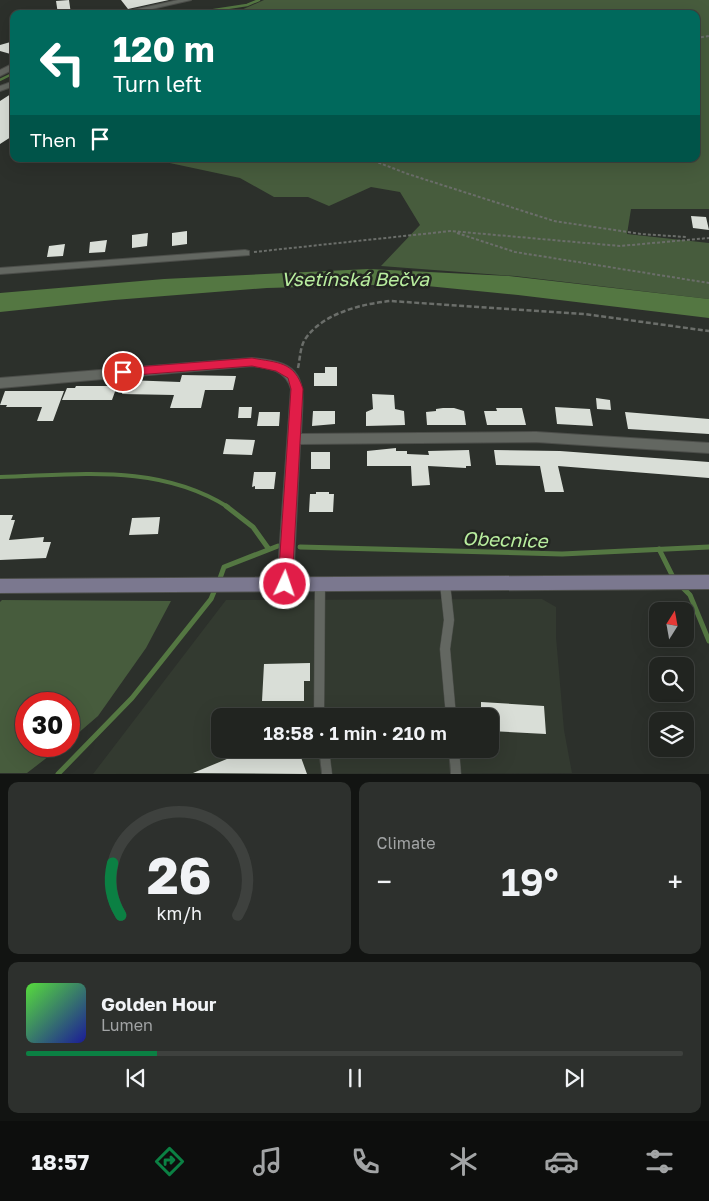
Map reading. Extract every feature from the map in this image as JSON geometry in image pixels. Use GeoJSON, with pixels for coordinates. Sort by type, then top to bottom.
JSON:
{"type":"FeatureCollection","features":[{"type":"Feature","properties":{"kind":"main road"},"geometry":{"type":"LineString","coordinates":[[0,586],[709,582]]}},
{"type":"Feature","properties":{"kind":"street"},"geometry":{"type":"LineString","coordinates":[[129,10],[161,0]]}},
{"type":"Feature","properties":{"kind":"street"},"geometry":{"type":"LineString","coordinates":[[136,10],[188,0]]}},
{"type":"Feature","properties":{"kind":"street"},"geometry":{"type":"LineString","coordinates":[[113,5],[117,10]]}},
{"type":"Feature","properties":{"kind":"street"},"geometry":{"type":"LineString","coordinates":[[0,271],[244,253]]}},
{"type":"Feature","properties":{"kind":"street"},"geometry":{"type":"LineString","coordinates":[[0,383],[252,362],[279,367],[293,376],[297,389],[285,584]]}},
{"type":"Feature","properties":{"kind":"street"},"geometry":{"type":"LineString","coordinates":[[294,439],[536,437],[709,448]]}},
{"type":"Feature","properties":{"kind":"lane"},"geometry":{"type":"LineString","coordinates":[[319,708],[320,584]]}},
{"type":"Feature","properties":{"kind":"lane"},"geometry":{"type":"LineString","coordinates":[[446,584],[449,620],[445,649],[450,708]]}},
{"type":"Feature","properties":{"kind":"lane"},"geometry":{"type":"LineString","coordinates":[[325,758],[327,774]]}},
{"type":"Feature","properties":{"kind":"lane"},"geometry":{"type":"LineString","coordinates":[[455,758],[456,774]]}},
{"type":"Feature","properties":{"kind":"path"},"geometry":{"type":"LineString","coordinates":[[377,162],[408,174],[554,221],[641,234],[709,238]]}},
{"type":"Feature","properties":{"kind":"path"},"geometry":{"type":"LineString","coordinates":[[244,253],[451,231],[620,246],[693,238]]}},
{"type":"Feature","properties":{"kind":"path"},"geometry":{"type":"LineString","coordinates":[[451,231],[514,252],[709,283]]}},
{"type":"Feature","properties":{"kind":"path"},"geometry":{"type":"LineString","coordinates":[[293,376],[298,367],[305,341],[312,333],[342,313],[376,302],[436,303],[556,312],[645,321],[709,331]]}},
{"type":"Feature","properties":{"kind":"shaded area"},"geometry":{"type":"Polygon","coordinates":[[[264,0],[709,0],[709,209],[631,209],[627,234],[709,243],[709,299],[515,276],[381,266],[420,225],[400,192],[371,187],[329,206],[308,197],[274,197],[240,178],[165,162],[700,162],[700,10],[241,10],[264,0]]]}},
{"type":"Feature","properties":{"kind":"shaded area"},"geometry":{"type":"Polygon","coordinates":[[[542,599],[556,607],[556,637],[564,730],[572,773],[93,774],[226,600],[542,599]]]}},
{"type":"Feature","properties":{"kind":"shaded area"},"geometry":{"type":"Polygon","coordinates":[[[2,600],[171,601],[146,648],[98,716],[80,732],[80,692],[15,692],[15,757],[48,757],[27,773],[0,773],[0,602],[2,600]]]}},
{"type":"Feature","properties":{"kind":"water","name":"Vsetínská Bečva"},"geometry":{"type":"Polygon","coordinates":[[[369,269],[509,276],[709,299],[709,318],[407,284],[267,288],[114,300],[0,312],[0,293],[164,279],[369,269]]]}},
{"type":"Feature","properties":{"kind":"building"},"geometry":{"type":"Polygon","coordinates":[[[69,0],[70,10],[57,10],[56,1],[69,0]]]}},
{"type":"Feature","properties":{"kind":"building"},"geometry":{"type":"Polygon","coordinates":[[[121,0],[169,0],[128,9],[121,0]]]}},
{"type":"Feature","properties":{"kind":"building"},"geometry":{"type":"Polygon","coordinates":[[[10,42],[10,54],[0,51],[0,45],[10,42]]]}},
{"type":"Feature","properties":{"kind":"building"},"geometry":{"type":"Polygon","coordinates":[[[10,95],[10,138],[0,144],[0,101],[10,95]]]}},
{"type":"Feature","properties":{"kind":"building"},"geometry":{"type":"Polygon","coordinates":[[[691,216],[706,217],[709,230],[693,228],[691,216]]]}},
{"type":"Feature","properties":{"kind":"building"},"geometry":{"type":"Polygon","coordinates":[[[187,231],[187,244],[172,246],[172,233],[187,231]]]}},
{"type":"Feature","properties":{"kind":"building"},"geometry":{"type":"Polygon","coordinates":[[[148,233],[147,246],[132,248],[132,235],[148,233]]]}},
{"type":"Feature","properties":{"kind":"building"},"geometry":{"type":"Polygon","coordinates":[[[107,240],[105,252],[89,253],[90,242],[107,240]]]}},
{"type":"Feature","properties":{"kind":"building"},"geometry":{"type":"Polygon","coordinates":[[[65,244],[63,256],[47,257],[49,246],[65,244]]]}},
{"type":"Feature","properties":{"kind":"building"},"geometry":{"type":"Polygon","coordinates":[[[325,367],[337,367],[337,386],[314,386],[314,373],[325,373],[325,367]]]}},
{"type":"Feature","properties":{"kind":"building"},"geometry":{"type":"Polygon","coordinates":[[[182,375],[236,376],[233,390],[205,390],[201,408],[170,408],[174,395],[122,394],[126,380],[180,382],[182,375]]]}},
{"type":"Feature","properties":{"kind":"building"},"geometry":{"type":"Polygon","coordinates":[[[76,386],[117,386],[112,400],[62,400],[67,388],[75,388],[76,386]]]}},
{"type":"Feature","properties":{"kind":"building"},"geometry":{"type":"Polygon","coordinates":[[[5,391],[64,391],[53,421],[37,421],[42,407],[6,407],[7,405],[0,405],[5,391]]]}},
{"type":"Feature","properties":{"kind":"building"},"geometry":{"type":"Polygon","coordinates":[[[372,394],[394,395],[395,409],[404,411],[405,425],[366,426],[366,412],[373,409],[372,394]]]}},
{"type":"Feature","properties":{"kind":"building"},"geometry":{"type":"Polygon","coordinates":[[[596,398],[610,400],[611,410],[597,409],[596,398]]]}},
{"type":"Feature","properties":{"kind":"building"},"geometry":{"type":"Polygon","coordinates":[[[239,407],[252,407],[251,418],[238,418],[239,407]]]}},
{"type":"Feature","properties":{"kind":"building"},"geometry":{"type":"Polygon","coordinates":[[[555,407],[590,409],[593,426],[557,424],[555,407]]]}},
{"type":"Feature","properties":{"kind":"building"},"geometry":{"type":"Polygon","coordinates":[[[443,408],[454,408],[464,411],[466,425],[427,425],[426,412],[443,408]]]}},
{"type":"Feature","properties":{"kind":"building"},"geometry":{"type":"Polygon","coordinates":[[[496,408],[522,408],[526,425],[487,425],[484,411],[497,411],[496,408]]]}},
{"type":"Feature","properties":{"kind":"building"},"geometry":{"type":"Polygon","coordinates":[[[313,411],[335,411],[335,424],[312,426],[313,411]]]}},
{"type":"Feature","properties":{"kind":"building"},"geometry":{"type":"Polygon","coordinates":[[[259,412],[280,412],[279,426],[257,426],[259,412]]]}},
{"type":"Feature","properties":{"kind":"building"},"geometry":{"type":"Polygon","coordinates":[[[625,412],[709,419],[709,434],[628,429],[625,412]]]}},
{"type":"Feature","properties":{"kind":"building"},"geometry":{"type":"Polygon","coordinates":[[[226,439],[255,440],[252,455],[223,454],[226,439]]]}},
{"type":"Feature","properties":{"kind":"building"},"geometry":{"type":"Polygon","coordinates":[[[396,448],[396,451],[407,451],[407,454],[429,455],[428,451],[469,450],[471,466],[466,466],[466,468],[428,466],[430,485],[412,486],[411,466],[367,466],[367,451],[396,448]]]}},
{"type":"Feature","properties":{"kind":"building"},"geometry":{"type":"Polygon","coordinates":[[[494,450],[560,451],[709,462],[709,478],[558,466],[564,492],[545,492],[540,466],[496,465],[494,450]]]}},
{"type":"Feature","properties":{"kind":"building"},"geometry":{"type":"Polygon","coordinates":[[[311,452],[330,452],[330,469],[311,469],[311,452]]]}},
{"type":"Feature","properties":{"kind":"building"},"geometry":{"type":"Polygon","coordinates":[[[254,472],[276,472],[274,489],[255,489],[255,486],[252,487],[254,472]]]}},
{"type":"Feature","properties":{"kind":"building"},"geometry":{"type":"Polygon","coordinates":[[[316,492],[334,494],[333,512],[309,512],[310,494],[316,494],[316,492]]]}},
{"type":"Feature","properties":{"kind":"building"},"geometry":{"type":"Polygon","coordinates":[[[0,515],[13,515],[11,520],[15,520],[9,540],[44,537],[43,542],[51,542],[46,558],[0,560],[0,515]]]}},
{"type":"Feature","properties":{"kind":"building"},"geometry":{"type":"Polygon","coordinates":[[[160,517],[158,534],[129,535],[132,518],[160,517]]]}},
{"type":"Feature","properties":{"kind":"building"},"geometry":{"type":"Polygon","coordinates":[[[310,663],[310,681],[304,681],[304,701],[262,701],[264,664],[310,663]]]}},
{"type":"Feature","properties":{"kind":"building"},"geometry":{"type":"Polygon","coordinates":[[[481,702],[544,706],[546,734],[499,731],[499,708],[481,708],[481,702]]]}},
{"type":"Feature","properties":{"kind":"building"},"geometry":{"type":"Polygon","coordinates":[[[229,758],[301,758],[307,774],[193,773],[229,758]]]}},
{"type":"Feature","properties":{"kind":"waterway"},"geometry":{"type":"LineString","coordinates":[[214,10],[247,5],[259,0]]}},
{"type":"Feature","properties":{"kind":"waterway"},"geometry":{"type":"LineString","coordinates":[[0,80],[10,75]]}},
{"type":"Feature","properties":{"kind":"waterway"},"geometry":{"type":"LineString","coordinates":[[0,477],[88,474],[146,478],[174,483],[201,493],[228,507]]}},
{"type":"Feature","properties":{"kind":"waterway"},"geometry":{"type":"LineString","coordinates":[[226,506],[253,527],[268,548]]}},
{"type":"Feature","properties":{"kind":"waterway","name":"Obecnice"},"geometry":{"type":"LineString","coordinates":[[219,581],[224,567],[278,546]]}},
{"type":"Feature","properties":{"kind":"waterway","name":"Obecnice"},"geometry":{"type":"LineString","coordinates":[[300,547],[562,554],[659,549]]}},
{"type":"Feature","properties":{"kind":"waterway","name":"Obecnice"},"geometry":{"type":"LineString","coordinates":[[659,549],[709,547]]}},
{"type":"Feature","properties":{"kind":"waterway"},"geometry":{"type":"LineString","coordinates":[[659,549],[674,579]]}},
{"type":"Feature","properties":{"kind":"waterway"},"geometry":{"type":"LineString","coordinates":[[681,586],[690,595],[709,641]]}},
{"type":"Feature","properties":{"kind":"waterway","name":"Obecnice"},"geometry":{"type":"LineString","coordinates":[[58,774],[132,698],[211,599],[216,587]]}},
{"type":"Feature","properties":{"kind":"route"},"geometry":{"type":"LineString","coordinates":[[123,372],[252,362],[279,367],[293,376],[297,389],[285,584]]}}]}
